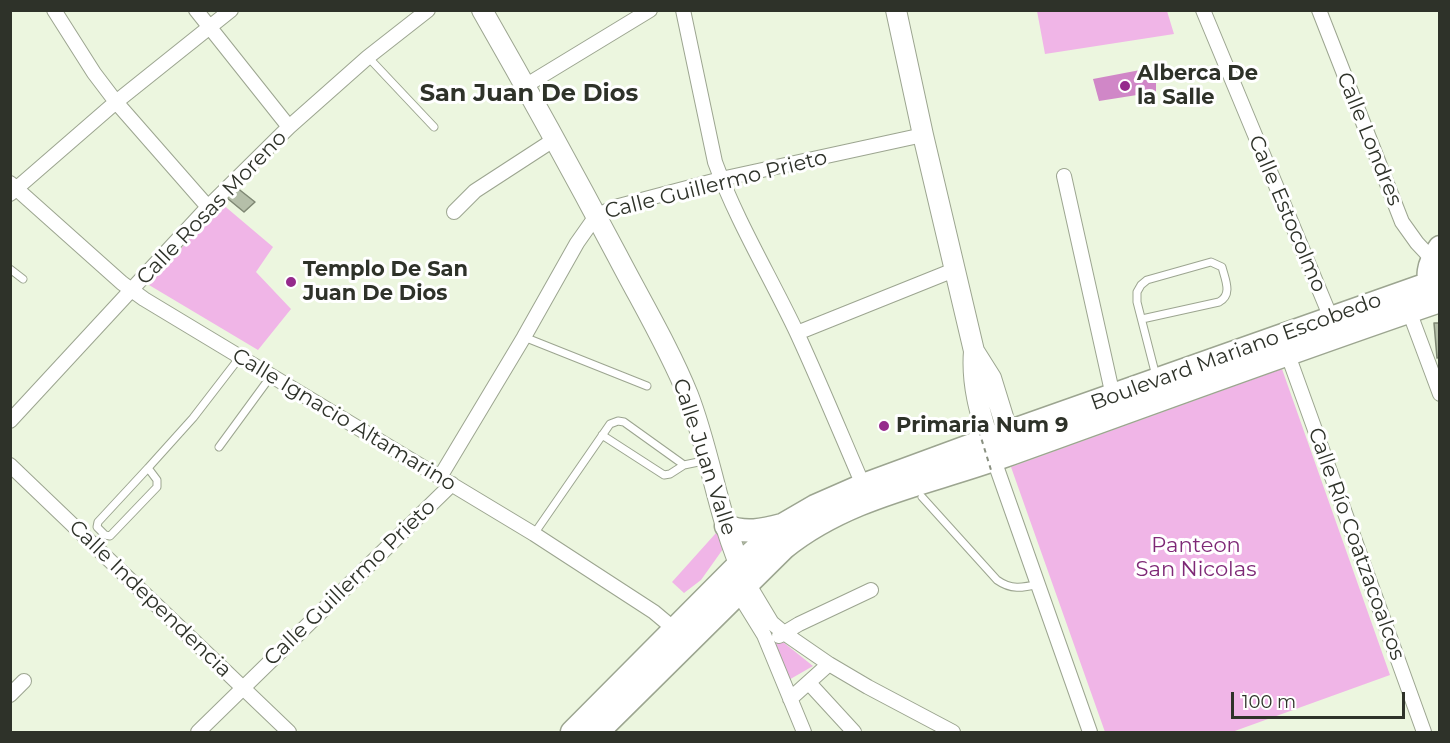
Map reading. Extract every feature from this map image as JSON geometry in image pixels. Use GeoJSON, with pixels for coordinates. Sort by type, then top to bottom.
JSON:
{"type":"FeatureCollection","features":[{"type":"Feature","properties":{"kind":"main road"},"geometry":{"type":"LineString","coordinates":[[1436,253],[1429,268],[1436,293]]}},
{"type":"Feature","properties":{"kind":"main road","name":"Boulevard Mariano Escobedo"},"geometry":{"type":"LineString","coordinates":[[738,579],[801,535],[838,513],[920,483],[1113,396],[1330,318],[1436,293]]}},
{"type":"Feature","properties":{"kind":"main road","name":"Boulevard Mariano Escobedo"},"geometry":{"type":"LineString","coordinates":[[598,732],[682,636],[738,579],[784,525],[815,506],[863,485],[996,448],[1288,355],[1409,311],[1436,293]]}},
{"type":"Feature","properties":{"kind":"main road"},"geometry":{"type":"LineString","coordinates":[[726,526],[747,531],[784,525]]}},
{"type":"Feature","properties":{"kind":"main road","name":"Boulevard Mariano Escobedo"},"geometry":{"type":"LineString","coordinates":[[572,732],[682,636]]}},
{"type":"Feature","properties":{"kind":"street"},"geometry":{"type":"LineString","coordinates":[[54,10],[94,73],[116,102],[208,207]]}},
{"type":"Feature","properties":{"kind":"street"},"geometry":{"type":"LineString","coordinates":[[196,10],[289,127]]}},
{"type":"Feature","properties":{"kind":"street"},"geometry":{"type":"LineString","coordinates":[[12,189],[231,10]]}},
{"type":"Feature","properties":{"kind":"street","name":"Calle Rosas Moreno"},"geometry":{"type":"LineString","coordinates":[[10,421],[208,207],[289,127],[368,57],[428,10]]}},
{"type":"Feature","properties":{"kind":"street","name":"Calle Juan Valle"},"geometry":{"type":"LineString","coordinates":[[482,10],[555,139],[664,343],[688,395],[709,460],[738,579],[772,623],[784,633],[829,664],[953,732]]}},
{"type":"Feature","properties":{"kind":"street"},"geometry":{"type":"LineString","coordinates":[[525,86],[650,10]]}},
{"type":"Feature","properties":{"kind":"street"},"geometry":{"type":"LineString","coordinates":[[683,10],[715,162],[721,179],[797,333],[863,485]]}},
{"type":"Feature","properties":{"kind":"street"},"geometry":{"type":"LineString","coordinates":[[896,10],[954,270],[975,351],[990,378],[996,448],[1039,584],[1090,732]]}},
{"type":"Feature","properties":{"kind":"street","name":"Calle Estocolmo"},"geometry":{"type":"LineString","coordinates":[[1203,10],[1330,318]]}},
{"type":"Feature","properties":{"kind":"street","name":"Calle Londres"},"geometry":{"type":"LineString","coordinates":[[1319,10],[1402,222],[1417,243],[1436,253]]}},
{"type":"Feature","properties":{"kind":"street","name":"Calle Guillermo Prieto"},"geometry":{"type":"LineString","coordinates":[[440,477],[577,243],[596,216],[615,207],[721,179],[923,135]]}},
{"type":"Feature","properties":{"kind":"street"},"geometry":{"type":"LineString","coordinates":[[454,212],[475,191],[555,139]]}},
{"type":"Feature","properties":{"kind":"street"},"geometry":{"type":"LineString","coordinates":[[1064,176],[1113,396]]}},
{"type":"Feature","properties":{"kind":"street","name":"Calle Ignacio Altamarino"},"geometry":{"type":"LineString","coordinates":[[12,189],[132,291],[534,534],[654,612],[682,636]]}},
{"type":"Feature","properties":{"kind":"street"},"geometry":{"type":"LineString","coordinates":[[797,333],[954,270]]}},
{"type":"Feature","properties":{"kind":"street"},"geometry":{"type":"LineString","coordinates":[[1409,311],[1436,376],[1440,394]]}},
{"type":"Feature","properties":{"kind":"street","name":"Calle Río Coatzacoalcos"},"geometry":{"type":"LineString","coordinates":[[1288,355],[1424,732]]}},
{"type":"Feature","properties":{"kind":"street","name":"Calle Independencia"},"geometry":{"type":"LineString","coordinates":[[10,465],[289,732]]}},
{"type":"Feature","properties":{"kind":"street","name":"Calle Guillermo Prieto"},"geometry":{"type":"LineString","coordinates":[[198,732],[452,484]]}},
{"type":"Feature","properties":{"kind":"street"},"geometry":{"type":"LineString","coordinates":[[738,579],[804,732]]}},
{"type":"Feature","properties":{"kind":"street"},"geometry":{"type":"LineString","coordinates":[[768,645],[784,633],[870,590]]}},
{"type":"Feature","properties":{"kind":"street"},"geometry":{"type":"LineString","coordinates":[[790,699],[829,664]]}},
{"type":"Feature","properties":{"kind":"street"},"geometry":{"type":"LineString","coordinates":[[10,695],[24,681]]}},
{"type":"Feature","properties":{"kind":"street"},"geometry":{"type":"LineString","coordinates":[[809,683],[854,732]]}},
{"type":"Feature","properties":{"kind":"lane"},"geometry":{"type":"LineString","coordinates":[[368,57],[434,128]]}},
{"type":"Feature","properties":{"kind":"lane"},"geometry":{"type":"LineString","coordinates":[[1142,319],[1219,302],[1226,298],[1228,293],[1222,267],[1211,262],[1147,280],[1141,285],[1137,292],[1142,319],[1157,380]]}},
{"type":"Feature","properties":{"kind":"lane"},"geometry":{"type":"LineString","coordinates":[[10,268],[23,279]]}},
{"type":"Feature","properties":{"kind":"lane"},"geometry":{"type":"LineString","coordinates":[[524,337],[647,386]]}},
{"type":"Feature","properties":{"kind":"lane"},"geometry":{"type":"LineString","coordinates":[[148,468],[157,480],[157,487],[110,536],[105,535],[97,527],[98,522],[193,418],[240,357]]}},
{"type":"Feature","properties":{"kind":"lane"},"geometry":{"type":"LineString","coordinates":[[219,447],[271,376]]}},
{"type":"Feature","properties":{"kind":"lane"},"geometry":{"type":"LineString","coordinates":[[534,534],[610,424],[618,421],[624,422],[684,465]]}},
{"type":"Feature","properties":{"kind":"lane"},"geometry":{"type":"LineString","coordinates":[[602,435],[664,475],[684,465],[709,460]]}},
{"type":"Feature","properties":{"kind":"lane"},"geometry":{"type":"LineString","coordinates":[[922,497],[997,580],[1012,588],[1022,589],[1039,584]]}},
{"type":"Feature","properties":{"kind":"green space"},"geometry":{"type":"Polygon","coordinates":[[[1037,11],[1167,11],[1174,34],[1045,54],[1037,11]]]}},
{"type":"Feature","properties":{"kind":"green space"},"geometry":{"type":"Polygon","coordinates":[[[221,203],[273,247],[256,272],[291,309],[258,350],[149,285],[221,203]]]}},
{"type":"Feature","properties":{"kind":"green space","name":"Panteon San Nicolas"},"geometry":{"type":"Polygon","coordinates":[[[1282,369],[1390,675],[1232,732],[1105,732],[1011,467],[1282,369]]]}},
{"type":"Feature","properties":{"kind":"green space"},"geometry":{"type":"Polygon","coordinates":[[[716,533],[728,542],[701,580],[684,593],[672,582],[716,533]]]}},
{"type":"Feature","properties":{"kind":"green space"},"geometry":{"type":"Polygon","coordinates":[[[763,626],[813,666],[787,681],[763,626]]]}},
{"type":"Feature","properties":{"kind":"shaded area","name":"Alberca De la Salle"},"geometry":{"type":"Polygon","coordinates":[[[1156,67],[1156,92],[1099,101],[1093,79],[1156,67]]]}},
{"type":"Feature","properties":{"kind":"building"},"geometry":{"type":"Polygon","coordinates":[[[236,187],[255,202],[244,212],[227,198],[236,187]]]}},
{"type":"Feature","properties":{"kind":"building"},"geometry":{"type":"Polygon","coordinates":[[[1434,323],[1440,323],[1440,357],[1437,358],[1434,323]]]}},
{"type":"Feature","properties":{"kind":"place","name":"Alberca De la Salle"},"geometry":{"type":"Point","coordinates":[1125,86]}},
{"type":"Feature","properties":{"kind":"place","name":"Templo De San Juan De Dios"},"geometry":{"type":"Point","coordinates":[291,282]}},
{"type":"Feature","properties":{"kind":"place","name":"Primaria Num 9"},"geometry":{"type":"Point","coordinates":[884,426]}},
{"type":"Feature","properties":{"kind":"district","name":"San Juan De Dios"},"geometry":{"type":"Point","coordinates":[529,94]}}]}
